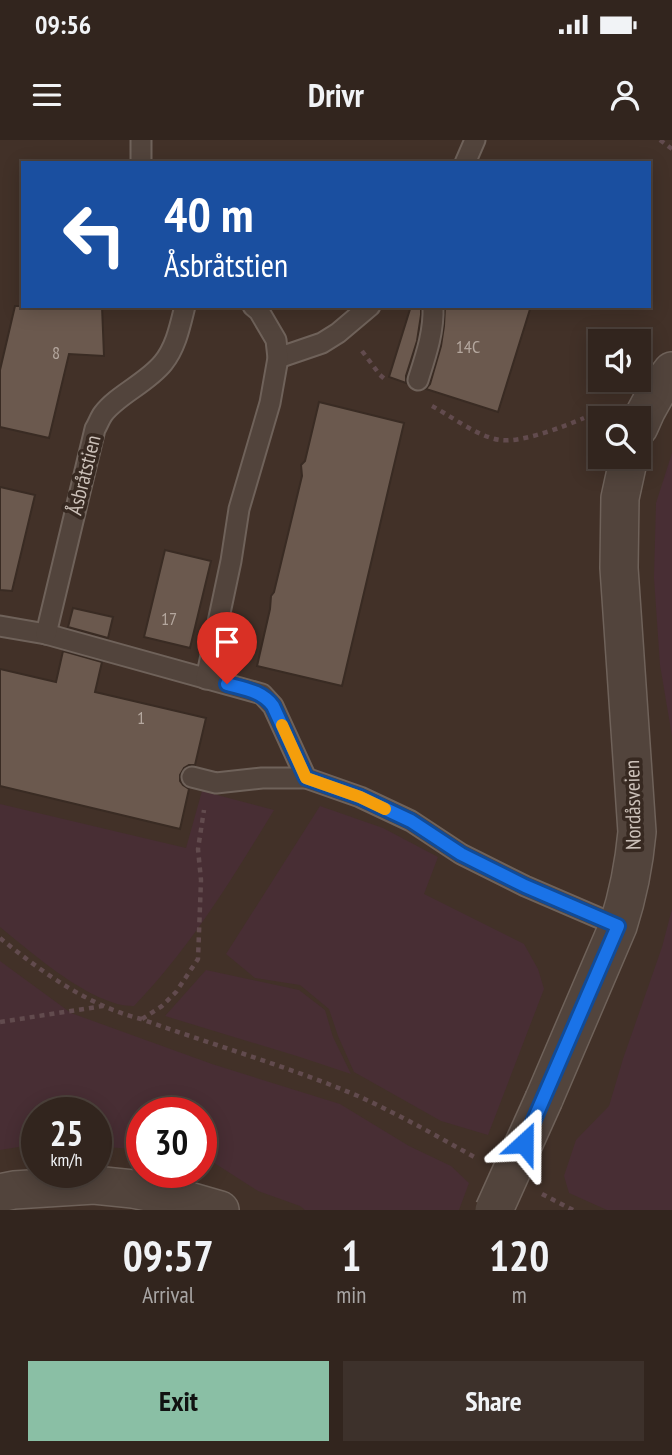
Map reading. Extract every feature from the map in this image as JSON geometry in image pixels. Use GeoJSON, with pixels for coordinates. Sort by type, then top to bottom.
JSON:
{"type":"FeatureCollection","features":[{"type":"Feature","properties":{"kind":"street"},"geometry":{"type":"LineString","coordinates":[[648,406],[672,371]]}},
{"type":"Feature","properties":{"kind":"street","name":"Nordåsveien"},"geometry":{"type":"LineString","coordinates":[[494,1210],[618,926],[634,867],[637,832],[619,568],[620,498],[626,469]]}},
{"type":"Feature","properties":{"kind":"street"},"geometry":{"type":"LineString","coordinates":[[0,1193],[94,1185],[132,1189],[220,1210]]}},
{"type":"Feature","properties":{"kind":"lane"},"geometry":{"type":"LineString","coordinates":[[141,140],[141,161]]}},
{"type":"Feature","properties":{"kind":"lane"},"geometry":{"type":"LineString","coordinates":[[466,161],[475,140]]}},
{"type":"Feature","properties":{"kind":"lane","name":"Åsbråtstien"},"geometry":{"type":"LineString","coordinates":[[46,634],[95,429],[104,412],[165,361],[177,340],[185,308]]}},
{"type":"Feature","properties":{"kind":"lane"},"geometry":{"type":"LineString","coordinates":[[206,679],[239,509],[270,403],[278,358],[276,340],[256,308]]}},
{"type":"Feature","properties":{"kind":"lane"},"geometry":{"type":"LineString","coordinates":[[278,358],[323,343],[368,308]]}},
{"type":"Feature","properties":{"kind":"lane"},"geometry":{"type":"LineString","coordinates":[[418,380],[430,342],[433,308]]}},
{"type":"Feature","properties":{"kind":"lane"},"geometry":{"type":"LineString","coordinates":[[0,626],[46,634],[262,694],[273,706],[306,778]]}},
{"type":"Feature","properties":{"kind":"lane"},"geometry":{"type":"LineString","coordinates":[[192,777],[216,783],[262,778],[306,778],[360,797],[411,821],[461,854],[525,886],[618,926]]}},
{"type":"Feature","properties":{"kind":"path"},"geometry":{"type":"LineString","coordinates":[[660,140],[672,149]]}},
{"type":"Feature","properties":{"kind":"path"},"geometry":{"type":"LineString","coordinates":[[338,332],[362,351],[390,384]]}},
{"type":"Feature","properties":{"kind":"path"},"geometry":{"type":"LineString","coordinates":[[428,404],[499,440],[536,435],[584,418]]}},
{"type":"Feature","properties":{"kind":"path"},"geometry":{"type":"LineString","coordinates":[[141,1019],[162,1006],[176,992],[198,959],[201,880],[198,849],[203,811],[216,783]]}},
{"type":"Feature","properties":{"kind":"path"},"geometry":{"type":"LineString","coordinates":[[0,938],[57,981],[103,1006],[310,1077],[360,1097],[484,1162]]}},
{"type":"Feature","properties":{"kind":"path"},"geometry":{"type":"LineString","coordinates":[[0,1022],[103,1006]]}},
{"type":"Feature","properties":{"kind":"path"},"geometry":{"type":"LineString","coordinates":[[541,1194],[573,1210]]}},
{"type":"Feature","properties":{"kind":"shaded area"},"geometry":{"type":"Polygon","coordinates":[[[672,453],[672,736],[660,665],[654,578],[656,503],[672,453]]]}},
{"type":"Feature","properties":{"kind":"shaded area"},"geometry":{"type":"Polygon","coordinates":[[[202,791],[274,810],[192,937],[134,1006],[100,998],[82,988],[0,927],[0,804],[186,848],[202,791]]]}},
{"type":"Feature","properties":{"kind":"shaded area"},"geometry":{"type":"Polygon","coordinates":[[[320,806],[383,828],[438,857],[424,894],[524,944],[538,969],[544,989],[488,1135],[441,1121],[354,1072],[329,1009],[300,985],[255,978],[226,954],[320,806]]]}},
{"type":"Feature","properties":{"kind":"shaded area"},"geometry":{"type":"Polygon","coordinates":[[[672,909],[672,1210],[607,1210],[569,1193],[564,1176],[576,1140],[609,1106],[672,909]]]}},
{"type":"Feature","properties":{"kind":"shaded area"},"geometry":{"type":"Polygon","coordinates":[[[0,961],[71,1013],[212,1064],[340,1104],[409,1146],[451,1166],[469,1183],[459,1210],[305,1210],[258,1191],[217,1165],[217,1097],[126,1097],[126,1149],[112,1147],[112,1097],[21,1097],[21,1147],[0,1150],[0,961]]]}},
{"type":"Feature","properties":{"kind":"shaded area"},"geometry":{"type":"Polygon","coordinates":[[[206,970],[299,990],[325,1010],[333,1037],[351,1074],[165,1016],[206,970]]]}},
{"type":"Feature","properties":{"kind":"building"},"geometry":{"type":"Polygon","coordinates":[[[15,306],[102,308],[104,356],[69,354],[49,438],[0,427],[0,370],[15,306]]]}},
{"type":"Feature","properties":{"kind":"building"},"geometry":{"type":"Polygon","coordinates":[[[410,308],[421,308],[417,341],[406,383],[389,377],[410,308]]]}},
{"type":"Feature","properties":{"kind":"building"},"geometry":{"type":"Polygon","coordinates":[[[445,308],[530,308],[498,412],[426,389],[430,384],[441,346],[445,308]]]}},
{"type":"Feature","properties":{"kind":"building"},"geometry":{"type":"Polygon","coordinates":[[[319,402],[404,423],[342,686],[257,666],[271,596],[302,476],[301,465],[305,461],[319,402]]]}},
{"type":"Feature","properties":{"kind":"building"},"geometry":{"type":"Polygon","coordinates":[[[0,487],[35,495],[12,591],[0,590],[0,487]]]}},
{"type":"Feature","properties":{"kind":"building"},"geometry":{"type":"Polygon","coordinates":[[[165,550],[211,561],[190,648],[144,637],[165,550]]]}},
{"type":"Feature","properties":{"kind":"building"},"geometry":{"type":"Polygon","coordinates":[[[73,608],[113,617],[108,638],[68,627],[73,608]]]}},
{"type":"Feature","properties":{"kind":"building"},"geometry":{"type":"Polygon","coordinates":[[[63,651],[102,662],[95,692],[206,718],[195,765],[184,768],[180,775],[180,781],[189,789],[180,829],[0,786],[0,669],[56,682],[63,651]]]}},
{"type":"Feature","properties":{"kind":"slow traffic"},"geometry":{"type":"LineString","coordinates":[[282,725],[306,778],[385,809]]}},
{"type":"Feature","properties":{"kind":"route"},"geometry":{"type":"LineString","coordinates":[[227,684],[262,694],[269,700],[306,778],[360,797],[411,821],[461,854],[525,886],[618,926],[524,1143]]}}]}
